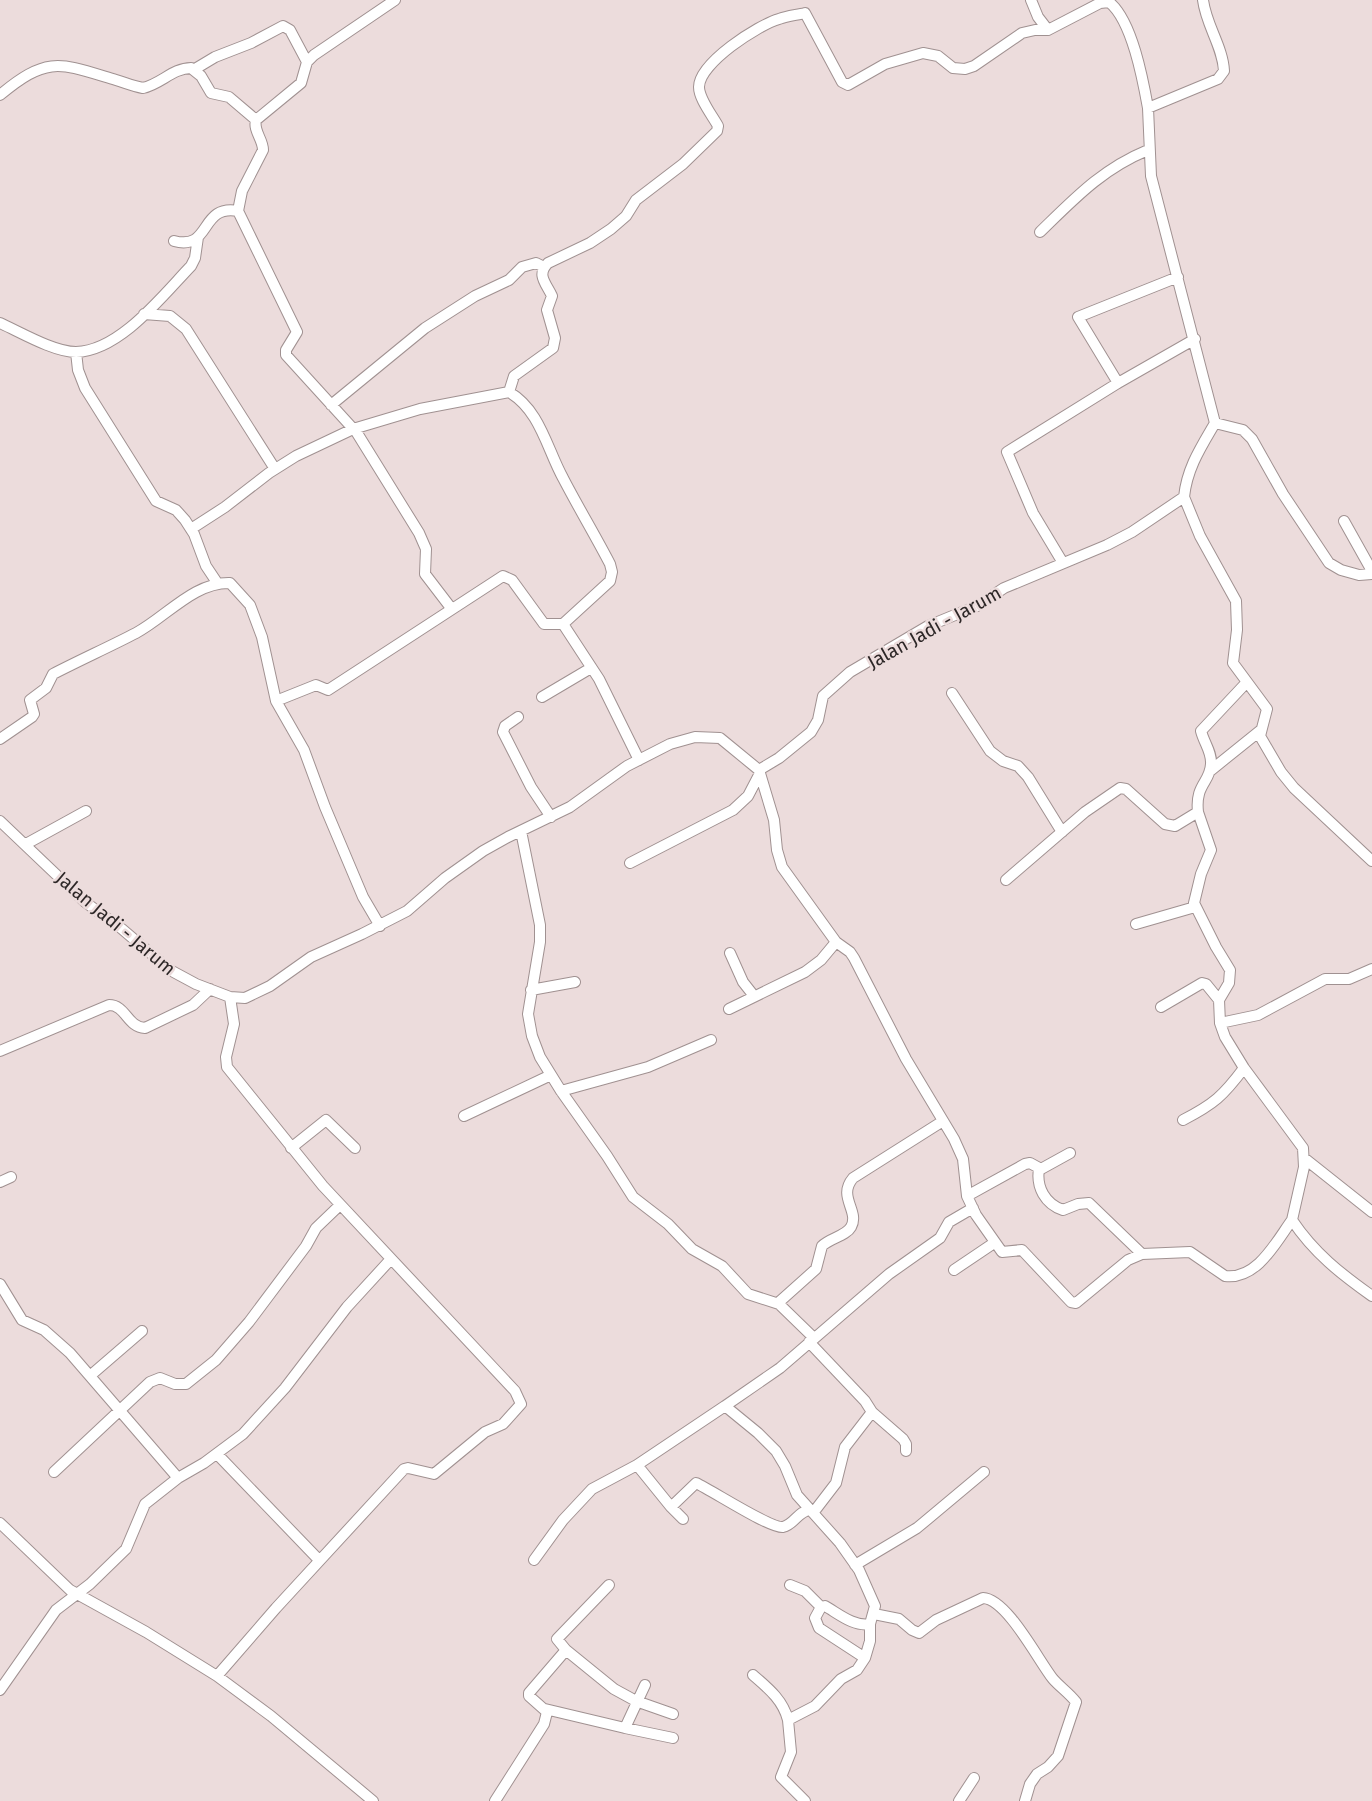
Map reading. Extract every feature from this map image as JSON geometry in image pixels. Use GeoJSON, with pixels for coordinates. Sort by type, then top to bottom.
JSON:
{"type":"FeatureCollection","features":[{"type":"Feature","properties":{"kind":"street"},"geometry":{"type":"LineString","coordinates":[[395,0],[307,61],[301,83],[256,120],[255,125],[263,150],[242,191],[238,211],[297,332],[286,350],[286,355],[353,429],[410,517],[426,549],[425,574],[451,608]]}},
{"type":"Feature","properties":{"kind":"street"},"geometry":{"type":"LineString","coordinates":[[1031,0],[1038,18],[1048,30]]}},
{"type":"Feature","properties":{"kind":"street"},"geometry":{"type":"LineString","coordinates":[[1149,108],[1206,85],[1222,75],[1224,66],[1203,0]]}},
{"type":"Feature","properties":{"kind":"street"},"geometry":{"type":"LineString","coordinates":[[509,392],[514,376],[547,354],[555,345],[547,312],[552,295],[542,277],[544,267],[611,229],[626,216],[636,200],[683,164],[717,131],[717,124],[700,92],[700,80],[705,71],[734,44],[753,31],[778,19],[805,13],[842,82],[848,85],[884,64],[923,53],[938,56],[953,68],[965,69],[974,66],[1022,33],[1048,30],[1100,3],[1114,2],[1137,61],[1149,108],[1151,176],[1215,423],[1192,462],[1184,497],[1200,536],[1236,601],[1237,630],[1233,663],[1267,709],[1260,736],[1294,788],[1372,861]]}},
{"type":"Feature","properties":{"kind":"street"},"geometry":{"type":"LineString","coordinates":[[0,95],[21,77],[48,65],[80,70],[143,88],[181,69],[195,69],[283,26],[290,30],[307,61]]}},
{"type":"Feature","properties":{"kind":"street"},"geometry":{"type":"LineString","coordinates":[[195,69],[211,93],[229,97],[256,120]]}},
{"type":"Feature","properties":{"kind":"street"},"geometry":{"type":"LineString","coordinates":[[1041,232],[1097,178],[1123,161],[1149,150]]}},
{"type":"Feature","properties":{"kind":"street"},"geometry":{"type":"LineString","coordinates":[[174,241],[187,242],[198,237],[218,211],[238,211]]}},
{"type":"Feature","properties":{"kind":"street"},"geometry":{"type":"LineString","coordinates":[[0,323],[56,347],[76,352],[105,345],[144,314],[191,266],[198,237]]}},
{"type":"Feature","properties":{"kind":"street"},"geometry":{"type":"LineString","coordinates":[[331,405],[404,344],[465,302],[509,280],[522,267],[536,263],[544,267]]}},
{"type":"Feature","properties":{"kind":"street"},"geometry":{"type":"LineString","coordinates":[[1118,383],[1079,316],[1178,277]]}},
{"type":"Feature","properties":{"kind":"street"},"geometry":{"type":"LineString","coordinates":[[144,314],[170,316],[186,329],[275,469]]}},
{"type":"Feature","properties":{"kind":"street"},"geometry":{"type":"LineString","coordinates":[[1063,563],[1032,513],[1007,452],[1195,339]]}},
{"type":"Feature","properties":{"kind":"street"},"geometry":{"type":"LineString","coordinates":[[76,352],[78,370],[85,388],[151,495],[158,503],[176,510],[191,529],[206,566],[218,584]]}},
{"type":"Feature","properties":{"kind":"street"},"geometry":{"type":"LineString","coordinates":[[191,529],[275,469],[353,429],[420,409],[509,392]]}},
{"type":"Feature","properties":{"kind":"street"},"geometry":{"type":"LineString","coordinates":[[276,701],[316,685],[328,690],[393,650],[451,608],[505,576],[512,580],[544,624],[563,624],[610,581],[610,564],[562,477],[545,436],[530,411],[509,392]]}},
{"type":"Feature","properties":{"kind":"street"},"geometry":{"type":"LineString","coordinates":[[1215,423],[1243,430],[1252,439],[1283,494],[1329,563],[1350,573],[1372,573],[1344,521]]}},
{"type":"Feature","properties":{"kind":"street","name":"Jalan Jadi - Jarum"},"geometry":{"type":"LineString","coordinates":[[759,772],[811,732],[816,726],[824,695],[850,673],[928,626],[977,606],[1004,588],[1132,532],[1184,497]]}},
{"type":"Feature","properties":{"kind":"street"},"geometry":{"type":"LineString","coordinates":[[0,739],[32,718],[34,714],[30,701],[46,688],[53,674],[135,634],[189,597],[218,584],[230,583],[250,605],[262,637],[276,701],[304,750],[363,897],[380,926]]}},
{"type":"Feature","properties":{"kind":"street"},"geometry":{"type":"LineString","coordinates":[[563,624],[613,705],[639,760]]}},
{"type":"Feature","properties":{"kind":"street"},"geometry":{"type":"LineString","coordinates":[[542,697],[591,668]]}},
{"type":"Feature","properties":{"kind":"street"},"geometry":{"type":"LineString","coordinates":[[1210,771],[1211,753],[1201,732],[1247,682]]}},
{"type":"Feature","properties":{"kind":"street"},"geometry":{"type":"LineString","coordinates":[[953,693],[990,751],[1003,761],[1017,766],[1028,777],[1062,832]]}},
{"type":"Feature","properties":{"kind":"street"},"geometry":{"type":"LineString","coordinates":[[518,717],[505,726],[503,732],[531,787],[551,817]]}},
{"type":"Feature","properties":{"kind":"street"},"geometry":{"type":"LineString","coordinates":[[217,1676],[404,1469],[434,1474],[485,1432],[503,1424],[521,1405],[515,1391],[340,1205],[227,1067],[226,1057],[234,1024],[230,997],[253,995],[312,957],[380,926],[419,902],[445,878],[483,851],[570,807],[639,760],[670,744],[695,737],[709,737],[727,742],[759,772],[774,820],[782,867],[836,942],[854,958],[906,1059],[963,1159],[967,1196],[994,1243],[1003,1253],[1019,1249],[1023,1251],[1071,1302],[1076,1304],[1128,1260],[1142,1254],[1190,1252],[1225,1276],[1243,1274],[1256,1266],[1292,1220],[1304,1158],[1303,1148],[1297,1137],[1244,1068],[1225,1037],[1220,1023],[1219,1000],[1229,983],[1230,970],[1195,907],[1196,888],[1211,850],[1198,812],[1197,795],[1210,771],[1261,730]]}},
{"type":"Feature","properties":{"kind":"street"},"geometry":{"type":"LineString","coordinates":[[630,863],[733,810],[748,796],[759,772]]}},
{"type":"Feature","properties":{"kind":"street"},"geometry":{"type":"LineString","coordinates":[[1006,880],[1102,799],[1120,788],[1126,789],[1165,824],[1171,826],[1198,812]]}},
{"type":"Feature","properties":{"kind":"street"},"geometry":{"type":"LineString","coordinates":[[26,844],[86,811]]}},
{"type":"Feature","properties":{"kind":"street","name":"Jalan Jadi - Jarum"},"geometry":{"type":"LineString","coordinates":[[0,821],[85,902],[170,970],[230,997]]}},
{"type":"Feature","properties":{"kind":"street"},"geometry":{"type":"LineString","coordinates":[[521,831],[540,925],[540,942],[528,1014],[532,1036],[551,1075],[633,1197],[668,1224],[692,1249],[722,1266],[748,1294],[778,1303],[866,1401],[872,1412],[903,1439],[906,1451]]}},
{"type":"Feature","properties":{"kind":"street"},"geometry":{"type":"LineString","coordinates":[[1136,924],[1195,907]]}},
{"type":"Feature","properties":{"kind":"street"},"geometry":{"type":"LineString","coordinates":[[729,1009],[805,972],[821,960],[836,942]]}},
{"type":"Feature","properties":{"kind":"street"},"geometry":{"type":"LineString","coordinates":[[730,953],[743,982],[754,996]]}},
{"type":"Feature","properties":{"kind":"street"},"geometry":{"type":"LineString","coordinates":[[1220,1023],[1258,1015],[1325,979],[1349,979],[1372,968]]}},
{"type":"Feature","properties":{"kind":"street"},"geometry":{"type":"LineString","coordinates":[[531,990],[575,982]]}},
{"type":"Feature","properties":{"kind":"street"},"geometry":{"type":"LineString","coordinates":[[1161,1007],[1202,983],[1206,984],[1219,1000]]}},
{"type":"Feature","properties":{"kind":"street"},"geometry":{"type":"LineString","coordinates":[[0,1051],[109,1004],[120,1007],[131,1022],[139,1028],[145,1028],[193,1005],[210,989]]}},
{"type":"Feature","properties":{"kind":"street"},"geometry":{"type":"LineString","coordinates":[[561,1091],[648,1067],[711,1040]]}},
{"type":"Feature","properties":{"kind":"street"},"geometry":{"type":"LineString","coordinates":[[1183,1120],[1212,1105],[1228,1090],[1244,1068]]}},
{"type":"Feature","properties":{"kind":"street"},"geometry":{"type":"LineString","coordinates":[[464,1115],[551,1075]]}},
{"type":"Feature","properties":{"kind":"street"},"geometry":{"type":"LineString","coordinates":[[291,1148],[326,1121],[355,1148]]}},
{"type":"Feature","properties":{"kind":"street"},"geometry":{"type":"LineString","coordinates":[[778,1303],[816,1269],[822,1246],[850,1228],[851,1212],[846,1195],[847,1185],[853,1178],[943,1121]]}},
{"type":"Feature","properties":{"kind":"street"},"geometry":{"type":"LineString","coordinates":[[967,1196],[1025,1164],[1030,1163],[1039,1169],[1070,1153]]}},
{"type":"Feature","properties":{"kind":"street"},"geometry":{"type":"LineString","coordinates":[[1304,1158],[1372,1212]]}},
{"type":"Feature","properties":{"kind":"street"},"geometry":{"type":"LineString","coordinates":[[1039,1169],[1038,1182],[1052,1206],[1063,1210],[1077,1203],[1089,1203],[1142,1254]]}},
{"type":"Feature","properties":{"kind":"street"},"geometry":{"type":"LineString","coordinates":[[54,1472],[119,1409],[156,1379],[186,1384],[216,1360],[249,1322],[306,1246],[316,1228],[340,1205]]}},
{"type":"Feature","properties":{"kind":"street"},"geometry":{"type":"LineString","coordinates":[[534,1560],[570,1512],[592,1489],[637,1465],[780,1368],[889,1274],[940,1238],[951,1220],[973,1208]]}},
{"type":"Feature","properties":{"kind":"street"},"geometry":{"type":"LineString","coordinates":[[1292,1220],[1313,1249],[1333,1268],[1372,1296]]}},
{"type":"Feature","properties":{"kind":"street"},"geometry":{"type":"LineString","coordinates":[[954,1270],[994,1243]]}},
{"type":"Feature","properties":{"kind":"street"},"geometry":{"type":"LineString","coordinates":[[0,1690],[57,1610],[90,1584],[126,1549],[145,1504],[243,1434],[263,1413],[347,1307],[391,1259]]}},
{"type":"Feature","properties":{"kind":"street"},"geometry":{"type":"LineString","coordinates":[[0,1284],[22,1320],[44,1330],[91,1375],[178,1478]]}},
{"type":"Feature","properties":{"kind":"street"},"geometry":{"type":"LineString","coordinates":[[91,1375],[142,1331]]}},
{"type":"Feature","properties":{"kind":"street"},"geometry":{"type":"LineString","coordinates":[[725,1406],[776,1451],[797,1495],[840,1543],[872,1597],[870,1642],[865,1658],[857,1670],[841,1679],[815,1706],[788,1720]]}},
{"type":"Feature","properties":{"kind":"street"},"geometry":{"type":"LineString","coordinates":[[671,1507],[696,1483],[739,1505],[762,1521],[783,1527],[799,1514],[812,1511],[836,1483],[845,1447],[872,1412]]}},
{"type":"Feature","properties":{"kind":"street"},"geometry":{"type":"LineString","coordinates":[[217,1454],[319,1560]]}},
{"type":"Feature","properties":{"kind":"street"},"geometry":{"type":"LineString","coordinates":[[637,1465],[682,1519]]}},
{"type":"Feature","properties":{"kind":"street"},"geometry":{"type":"LineString","coordinates":[[855,1565],[917,1528],[984,1472]]}},
{"type":"Feature","properties":{"kind":"street"},"geometry":{"type":"LineString","coordinates":[[0,1523],[75,1594],[135,1626],[217,1676],[271,1716],[373,1801]]}},
{"type":"Feature","properties":{"kind":"street"},"geometry":{"type":"LineString","coordinates":[[609,1585],[557,1639],[566,1650],[614,1689],[636,1701],[673,1713]]}},
{"type":"Feature","properties":{"kind":"street"},"geometry":{"type":"LineString","coordinates":[[790,1585],[805,1591],[821,1607],[825,1606],[857,1624],[872,1619],[899,1619],[919,1633],[936,1620],[983,1598],[990,1598],[996,1603],[1012,1620],[1051,1676],[1076,1702],[1058,1756],[1037,1774],[1030,1784],[1025,1801]]}},
{"type":"Feature","properties":{"kind":"street"},"geometry":{"type":"LineString","coordinates":[[821,1607],[815,1618],[817,1627],[865,1658]]}},
{"type":"Feature","properties":{"kind":"street"},"geometry":{"type":"LineString","coordinates":[[566,1650],[529,1693],[530,1698],[545,1709],[673,1738]]}},
{"type":"Feature","properties":{"kind":"street"},"geometry":{"type":"LineString","coordinates":[[752,1675],[784,1706],[791,1752],[781,1777],[805,1801]]}},
{"type":"Feature","properties":{"kind":"street"},"geometry":{"type":"LineString","coordinates":[[625,1728],[645,1685]]}},
{"type":"Feature","properties":{"kind":"street"},"geometry":{"type":"LineString","coordinates":[[495,1801],[544,1724],[547,1714],[545,1709]]}},
{"type":"Feature","properties":{"kind":"street"},"geometry":{"type":"LineString","coordinates":[[959,1801],[974,1778]]}}]}
